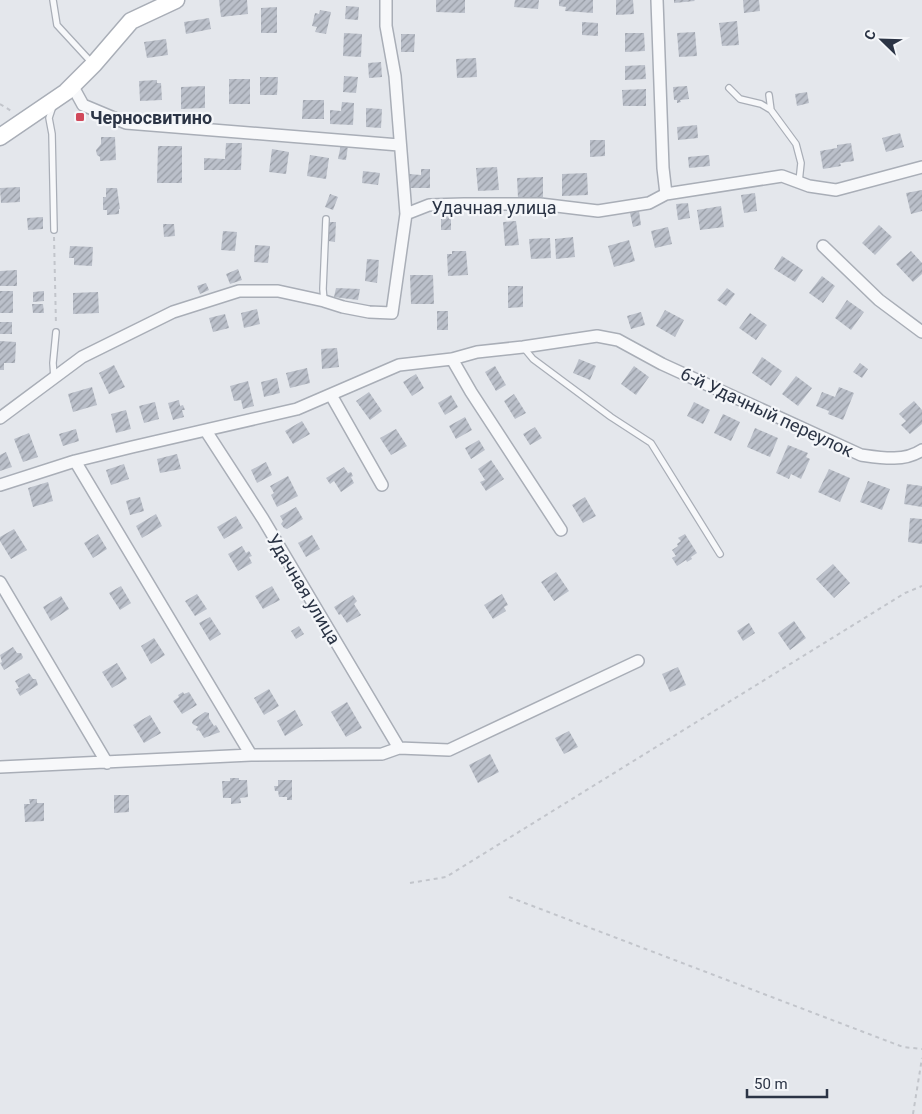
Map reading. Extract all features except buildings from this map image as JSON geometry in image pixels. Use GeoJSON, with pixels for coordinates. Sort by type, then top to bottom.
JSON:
{"type":"FeatureCollection","features":[{"type":"Feature","properties":{"kind":"street"},"geometry":{"type":"LineString","coordinates":[[0,137],[55,100],[72,86],[94,64],[131,21],[176,0]]}},
{"type":"Feature","properties":{"kind":"street"},"geometry":{"type":"LineString","coordinates":[[386,0],[386,26],[395,76],[406,214]]}},
{"type":"Feature","properties":{"kind":"street"},"geometry":{"type":"LineString","coordinates":[[657,0],[663,168],[666,194]]}},
{"type":"Feature","properties":{"kind":"street"},"geometry":{"type":"LineString","coordinates":[[72,86],[83,106],[126,123],[399,145]]}},
{"type":"Feature","properties":{"kind":"street","name":"Удачная улица"},"geometry":{"type":"LineString","coordinates":[[0,418],[82,356],[173,312],[239,291],[278,291],[324,300],[344,307],[369,312],[392,313],[406,214],[429,205],[540,204],[598,211],[649,203],[666,194],[782,176],[809,186],[836,190],[922,167]]}},
{"type":"Feature","properties":{"kind":"street"},"geometry":{"type":"LineString","coordinates":[[823,246],[879,300],[922,332]]}},
{"type":"Feature","properties":{"kind":"street","name":"6-й Удачный переулок"},"geometry":{"type":"LineString","coordinates":[[523,347],[597,336],[618,340],[662,364],[861,455],[888,459],[915,455],[922,450]]}},
{"type":"Feature","properties":{"kind":"street"},"geometry":{"type":"LineString","coordinates":[[0,484],[76,461],[297,409],[399,364],[452,360],[477,352],[523,347]]}},
{"type":"Feature","properties":{"kind":"street"},"geometry":{"type":"LineString","coordinates":[[452,360],[562,530]]}},
{"type":"Feature","properties":{"kind":"street"},"geometry":{"type":"LineString","coordinates":[[331,395],[382,485]]}},
{"type":"Feature","properties":{"kind":"street","name":"Удачная улица"},"geometry":{"type":"LineString","coordinates":[[206,431],[263,519],[399,748]]}},
{"type":"Feature","properties":{"kind":"street"},"geometry":{"type":"LineString","coordinates":[[76,461],[251,755]]}},
{"type":"Feature","properties":{"kind":"street"},"geometry":{"type":"LineString","coordinates":[[0,582],[107,763]]}},
{"type":"Feature","properties":{"kind":"street"},"geometry":{"type":"LineString","coordinates":[[0,767],[251,755],[382,754],[399,748],[449,750],[638,661]]}},
{"type":"Feature","properties":{"kind":"lane"},"geometry":{"type":"LineString","coordinates":[[53,0],[57,25],[94,64]]}},
{"type":"Feature","properties":{"kind":"lane"},"geometry":{"type":"LineString","coordinates":[[729,88],[740,99],[761,104],[771,110],[796,144],[801,163],[799,182]]}},
{"type":"Feature","properties":{"kind":"lane"},"geometry":{"type":"LineString","coordinates":[[769,96],[771,110]]}},
{"type":"Feature","properties":{"kind":"lane"},"geometry":{"type":"LineString","coordinates":[[54,230],[52,134],[49,118],[55,100]]}},
{"type":"Feature","properties":{"kind":"lane"},"geometry":{"type":"LineString","coordinates":[[324,300],[326,219]]}},
{"type":"Feature","properties":{"kind":"lane"},"geometry":{"type":"LineString","coordinates":[[54,378],[53,363],[56,332]]}},
{"type":"Feature","properties":{"kind":"lane"},"geometry":{"type":"LineString","coordinates":[[523,347],[533,359],[611,417],[651,443],[720,554]]}},
{"type":"Feature","properties":{"kind":"path"},"geometry":{"type":"LineString","coordinates":[[54,230],[56,332]]}},
{"type":"Feature","properties":{"kind":"path"},"geometry":{"type":"LineString","coordinates":[[410,884],[446,877],[888,603],[922,586]]}},
{"type":"Feature","properties":{"kind":"path"},"geometry":{"type":"LineString","coordinates":[[509,897],[903,1047],[922,1049]]}},
{"type":"Feature","properties":{"kind":"path"},"geometry":{"type":"LineString","coordinates":[[913,1114],[922,1058]]}},
{"type":"Feature","properties":{"kind":"place","name":"Черносвитино"},"geometry":{"type":"Point","coordinates":[80,117]}}]}
